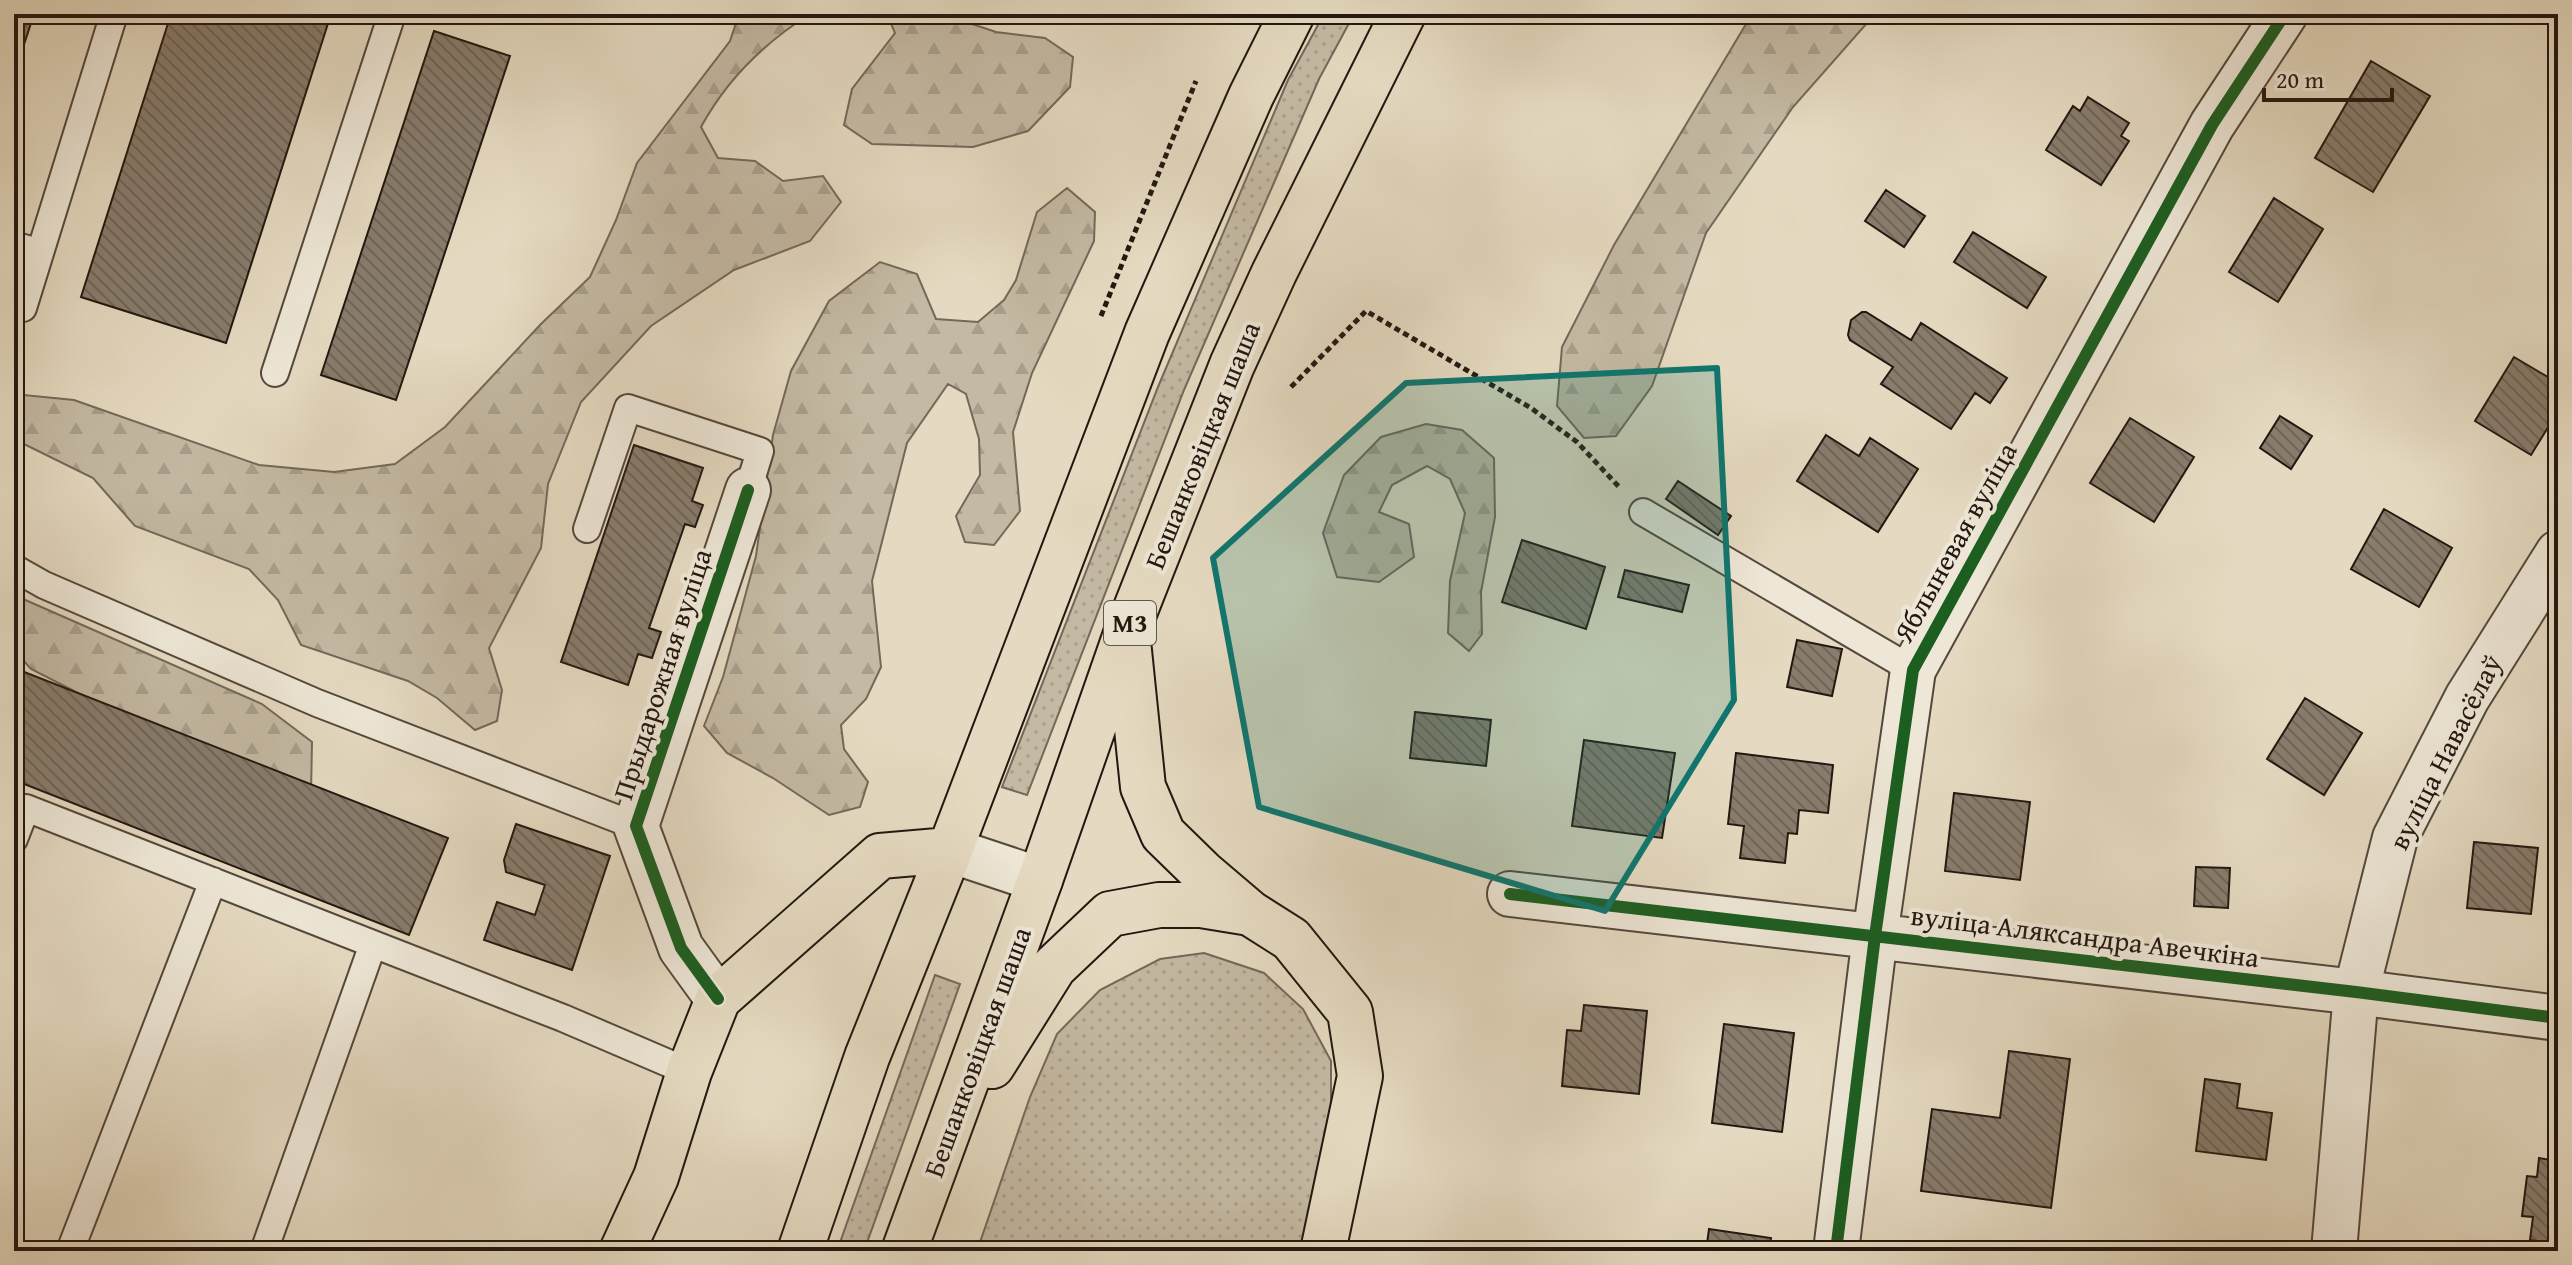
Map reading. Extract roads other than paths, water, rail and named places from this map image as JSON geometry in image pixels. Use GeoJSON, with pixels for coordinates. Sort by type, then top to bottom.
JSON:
{"type":"FeatureCollection","features":[{"type":"Feature","properties":{"kind":"main road"},"geometry":{"type":"LineString","coordinates":[[800,1251],[867,1057],[950,850],[1147,333],[1251,96],[1292,14]]}},
{"type":"Feature","properties":{"kind":"main road","name":"Бешанковіцкая шаша"},"geometry":{"type":"LineString","coordinates":[[904,1251],[1040,880],[1127,631],[1232,365],[1274,273],[1403,14]]}},
{"type":"Feature","properties":{"kind":"main road"},"geometry":{"type":"LineString","coordinates":[[1127,631],[1143,787],[1163,834],[1250,913],[1291,939],[1350,1012],[1360,1076],[1323,1251]]}},
{"type":"Feature","properties":{"kind":"main road"},"geometry":{"type":"LineString","coordinates":[[622,1251],[656,1177],[689,1072],[718,999],[880,856],[950,850]]}},
{"type":"Feature","properties":{"kind":"main road"},"geometry":{"type":"LineString","coordinates":[[944,1143],[1054,967],[1110,914],[1159,905],[1201,905],[1250,913]]}},
{"type":"Feature","properties":{"kind":"main road"},"geometry":{"type":"LineString","coordinates":[[649,1251],[656,1177]]}},
{"type":"Feature","properties":{"kind":"street","name":"Яблыневая вуліца"},"geometry":{"type":"LineString","coordinates":[[1836,1251],[1875,936],[1913,670],[2212,125],[2285,14]]}},
{"type":"Feature","properties":{"kind":"street","name":"Прыдарожная вуліца"},"geometry":{"type":"LineString","coordinates":[[718,999],[681,948],[636,826],[748,490]]}},
{"type":"Feature","properties":{"kind":"street","name":"вуліца Навасёлаў"},"geometry":{"type":"LineString","coordinates":[[2335,1251],[2356,992],[2395,838],[2467,698],[2558,553]]}},
{"type":"Feature","properties":{"kind":"street"},"geometry":{"type":"LineString","coordinates":[[950,850],[1040,880]]}},
{"type":"Feature","properties":{"kind":"street","name":"вуліца Аляксандра Авечкіна"},"geometry":{"type":"LineString","coordinates":[[1510,894],[2558,1018]]}},
{"type":"Feature","properties":{"kind":"lane"},"geometry":{"type":"LineString","coordinates":[[23,308],[114,14]]}},
{"type":"Feature","properties":{"kind":"lane"},"geometry":{"type":"LineString","coordinates":[[275,373],[392,14]]}},
{"type":"Feature","properties":{"kind":"lane"},"geometry":{"type":"LineString","coordinates":[[14,245],[40,253]]}},
{"type":"Feature","properties":{"kind":"lane"},"geometry":{"type":"LineString","coordinates":[[587,529],[628,408],[760,451],[748,490]]}},
{"type":"Feature","properties":{"kind":"lane"},"geometry":{"type":"LineString","coordinates":[[1643,512],[1913,670]]}},
{"type":"Feature","properties":{"kind":"lane"},"geometry":{"type":"LineString","coordinates":[[14,568],[44,585],[317,703],[636,826]]}},
{"type":"Feature","properties":{"kind":"lane"},"geometry":{"type":"LineString","coordinates":[[14,839],[20,806],[563,1018],[689,1072]]}},
{"type":"Feature","properties":{"kind":"lane"},"geometry":{"type":"LineString","coordinates":[[70,1251],[213,881]]}},
{"type":"Feature","properties":{"kind":"lane"},"geometry":{"type":"LineString","coordinates":[[264,1251],[373,944]]}}]}
